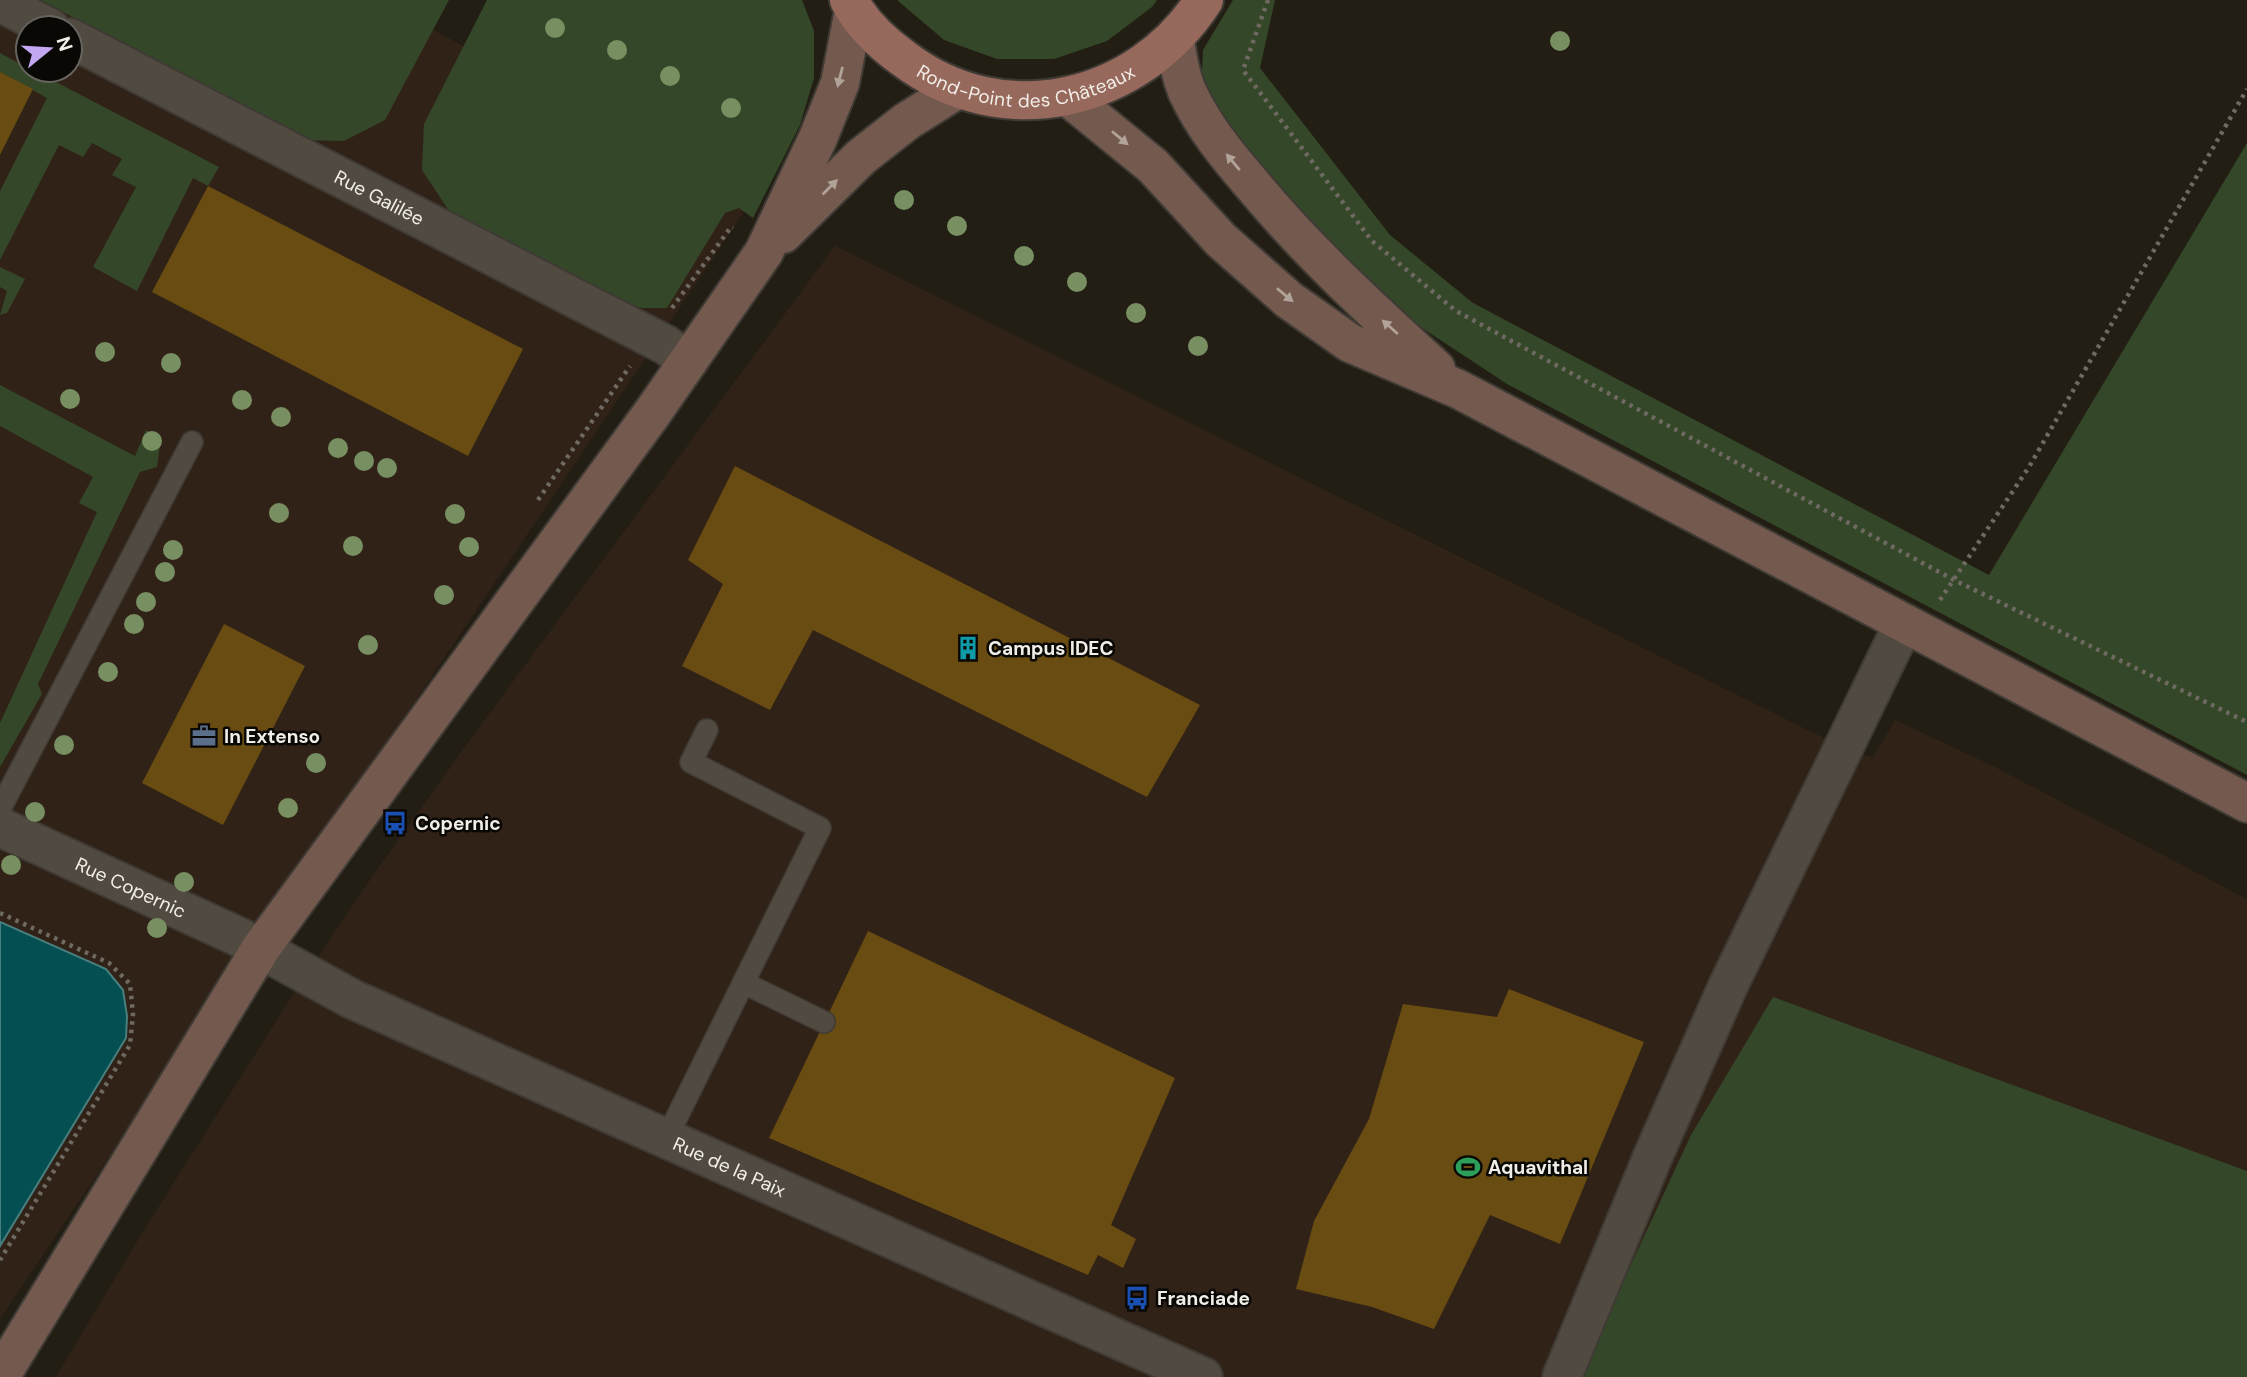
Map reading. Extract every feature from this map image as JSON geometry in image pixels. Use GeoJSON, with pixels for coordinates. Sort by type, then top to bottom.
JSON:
{"type":"FeatureCollection","features":[{"type":"Feature","properties":{"kind":"main road","name":"Rond-Point des Châteaux"},"geometry":{"type":"LineString","coordinates":[[852,5],[883,44],[919,71],[958,89],[1012,100],[1040,100],[1097,88],[1125,76],[1175,39],[1204,0]]}},
{"type":"Feature","properties":{"kind":"street"},"geometry":{"type":"LineString","coordinates":[[0,2],[23,14]]}},
{"type":"Feature","properties":{"kind":"street"},"geometry":{"type":"LineString","coordinates":[[0,1377],[261,948],[688,362],[764,252],[818,138],[840,83],[852,5]]}},
{"type":"Feature","properties":{"kind":"street"},"geometry":{"type":"LineString","coordinates":[[1175,39],[1178,63],[1186,89],[1209,134],[1323,264],[1458,389]]}},
{"type":"Feature","properties":{"kind":"street","name":"Rue Galilée"},"geometry":{"type":"LineString","coordinates":[[84,45],[666,345],[688,362]]}},
{"type":"Feature","properties":{"kind":"street"},"geometry":{"type":"LineString","coordinates":[[764,252],[861,157],[906,121],[958,89]]}},
{"type":"Feature","properties":{"kind":"street"},"geometry":{"type":"LineString","coordinates":[[1066,96],[1153,166],[1221,240],[1289,300],[1350,343],[1458,389],[2247,803]]}},
{"type":"Feature","properties":{"kind":"street"},"geometry":{"type":"LineString","coordinates":[[1562,1377],[1653,1156],[1728,986],[1904,623]]}},
{"type":"Feature","properties":{"kind":"street","name":"Rue Copernic"},"geometry":{"type":"LineString","coordinates":[[0,827],[261,948]]}},
{"type":"Feature","properties":{"kind":"street","name":"Rue de la Paix"},"geometry":{"type":"LineString","coordinates":[[261,948],[352,999],[1203,1377]]}},
{"type":"Feature","properties":{"kind":"lane"},"geometry":{"type":"LineString","coordinates":[[0,809],[192,442]]}},
{"type":"Feature","properties":{"kind":"lane"},"geometry":{"type":"LineString","coordinates":[[666,1139],[820,828],[691,762],[707,730]]}},
{"type":"Feature","properties":{"kind":"lane"},"geometry":{"type":"LineString","coordinates":[[744,983],[824,1022]]}},
{"type":"Feature","properties":{"kind":"path"},"geometry":{"type":"LineString","coordinates":[[1268,0],[1243,70],[1372,241],[1456,311],[1954,580],[2247,722]]}},
{"type":"Feature","properties":{"kind":"path"},"geometry":{"type":"LineString","coordinates":[[1904,623],[1943,598],[2029,467],[2247,89]]}},
{"type":"Feature","properties":{"kind":"path"},"geometry":{"type":"LineString","coordinates":[[0,913],[109,963],[130,984],[133,1014],[130,1045],[0,1260]]}},
{"type":"Feature","properties":{"kind":"shaded area"},"geometry":{"type":"Polygon","coordinates":[[[0,0],[377,0],[752,200],[0,1319],[0,0]]]}},
{"type":"Feature","properties":{"kind":"shaded area"},"geometry":{"type":"Polygon","coordinates":[[[835,246],[1828,740],[1873,758],[1895,720],[1991,765],[2247,899],[2247,1377],[56,1377],[147,1225],[299,985],[372,877],[472,737],[835,246]]]}},
{"type":"Feature","properties":{"kind":"green space"},"geometry":{"type":"Polygon","coordinates":[[[41,0],[449,0],[385,120],[344,141],[300,140],[84,23],[84,14],[67,14],[41,0]]]}},
{"type":"Feature","properties":{"kind":"green space"},"geometry":{"type":"Polygon","coordinates":[[[487,0],[802,0],[814,31],[814,78],[800,125],[753,218],[739,208],[725,213],[667,308],[642,308],[623,304],[451,214],[422,170],[424,124],[487,0]]]}},
{"type":"Feature","properties":{"kind":"green space"},"geometry":{"type":"Polygon","coordinates":[[[897,0],[1157,0],[1152,7],[1107,41],[1054,59],[997,59],[944,40],[897,0]]]}},
{"type":"Feature","properties":{"kind":"green space"},"geometry":{"type":"Polygon","coordinates":[[[1233,0],[1275,0],[1260,68],[1390,235],[1473,303],[1989,575],[2247,143],[2247,775],[1507,384],[1413,322],[1343,265],[1201,97],[1203,50],[1233,0]]]}},
{"type":"Feature","properties":{"kind":"green space"},"geometry":{"type":"Polygon","coordinates":[[[0,53],[14,60],[14,80],[0,72],[0,53]]]}},
{"type":"Feature","properties":{"kind":"green space"},"geometry":{"type":"Polygon","coordinates":[[[22,84],[60,84],[219,167],[208,186],[193,178],[137,291],[93,267],[136,187],[112,175],[122,159],[92,143],[83,157],[59,145],[0,260],[0,191],[47,98],[22,84]]]}},
{"type":"Feature","properties":{"kind":"green space"},"geometry":{"type":"Polygon","coordinates":[[[0,267],[25,279],[7,313],[0,315],[7,291],[0,287],[0,267]]]}},
{"type":"Feature","properties":{"kind":"green space"},"geometry":{"type":"Polygon","coordinates":[[[0,385],[135,456],[146,430],[161,439],[157,467],[140,472],[38,684],[42,694],[0,767],[0,723],[97,512],[79,503],[93,477],[0,426],[0,385]]]}},
{"type":"Feature","properties":{"kind":"green space"},"geometry":{"type":"Polygon","coordinates":[[[1773,997],[2247,1171],[2247,1377],[1579,1377],[1691,1135],[1773,997]]]}},
{"type":"Feature","properties":{"kind":"water"},"geometry":{"type":"Polygon","coordinates":[[[0,922],[106,969],[123,990],[127,1016],[126,1038],[0,1246],[0,922]]]}},
{"type":"Feature","properties":{"kind":"building"},"geometry":{"type":"Polygon","coordinates":[[[0,72],[14,79],[14,84],[23,84],[33,89],[0,155],[0,72]]]}},
{"type":"Feature","properties":{"kind":"building"},"geometry":{"type":"Polygon","coordinates":[[[208,186],[523,349],[468,456],[152,292],[208,186]]]}},
{"type":"Feature","properties":{"kind":"building","name":"Campus IDEC"},"geometry":{"type":"Polygon","coordinates":[[[735,466],[1200,705],[1147,797],[813,630],[770,710],[682,666],[723,584],[688,560],[735,466]]]}},
{"type":"Feature","properties":{"kind":"building"},"geometry":{"type":"Polygon","coordinates":[[[224,624],[305,666],[223,825],[142,783],[224,624]]]}},
{"type":"Feature","properties":{"kind":"building"},"geometry":{"type":"Polygon","coordinates":[[[868,931],[1175,1078],[1111,1225],[1136,1239],[1123,1268],[1098,1255],[1088,1275],[769,1138],[868,931]]]}},
{"type":"Feature","properties":{"kind":"building","name":"Aquavithal"},"geometry":{"type":"Polygon","coordinates":[[[1509,989],[1644,1042],[1560,1244],[1490,1215],[1434,1329],[1372,1307],[1296,1289],[1314,1221],[1369,1119],[1403,1004],[1497,1017],[1509,989]]]}},
{"type":"Feature","properties":{"kind":"place","name":"Campus IDEC"},"geometry":{"type":"Point","coordinates":[968,648]}},
{"type":"Feature","properties":{"kind":"place","name":"In Extenso"},"geometry":{"type":"Point","coordinates":[204,736]}},
{"type":"Feature","properties":{"kind":"place","name":"Copernic"},"geometry":{"type":"Point","coordinates":[395,823]}},
{"type":"Feature","properties":{"kind":"place","name":"Aquavithal"},"geometry":{"type":"Point","coordinates":[1468,1167]}},
{"type":"Feature","properties":{"kind":"place","name":"Franciade"},"geometry":{"type":"Point","coordinates":[1137,1298]}}]}
